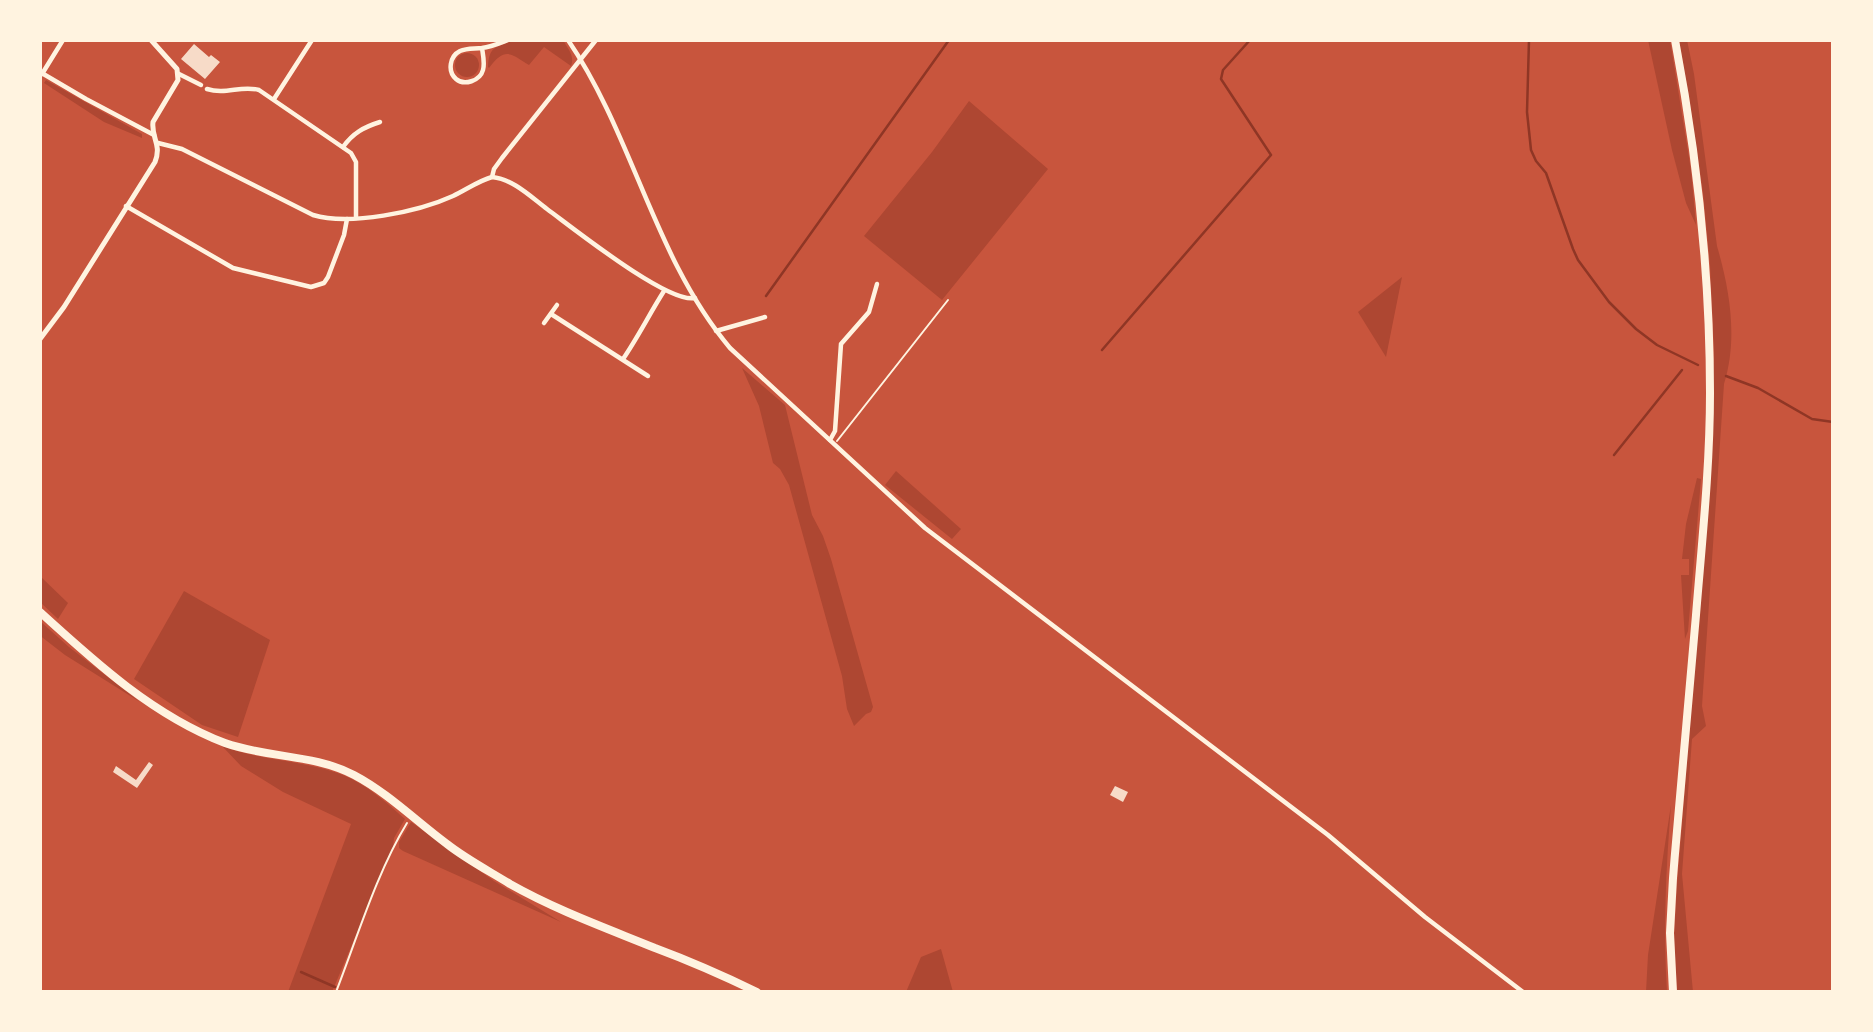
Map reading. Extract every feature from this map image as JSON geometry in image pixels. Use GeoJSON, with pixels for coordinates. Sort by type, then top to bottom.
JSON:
{"type":"FeatureCollection","features":[{"type":"Feature","properties":{"kind":"highway"},"geometry":{"type":"LineString","coordinates":[[1673,992],[1671,920],[1704,518],[1710,391],[1698,186],[1675,40]]}},
{"type":"Feature","properties":{"kind":"highway"},"geometry":{"type":"LineString","coordinates":[[40,612],[84,653],[139,696],[187,725],[227,743],[324,764],[351,774],[377,788],[450,847],[503,880],[581,918],[696,964],[757,992]]}},
{"type":"Feature","properties":{"kind":"street"},"geometry":{"type":"LineString","coordinates":[[63,40],[41,73],[155,136]]}},
{"type":"Feature","properties":{"kind":"street"},"geometry":{"type":"LineString","coordinates":[[40,339],[64,307],[158,154],[153,122],[179,75],[177,69],[150,40]]}},
{"type":"Feature","properties":{"kind":"street"},"geometry":{"type":"LineString","coordinates":[[274,99],[312,40]]}},
{"type":"Feature","properties":{"kind":"street"},"geometry":{"type":"LineString","coordinates":[[482,48],[483,70],[480,75],[469,82],[456,79],[450,67],[454,55],[460,51],[508,40]]}},
{"type":"Feature","properties":{"kind":"street"},"geometry":{"type":"LineString","coordinates":[[568,40],[600,92],[666,245],[695,298],[730,348],[925,528],[1328,835],[1425,917],[1523,992]]}},
{"type":"Feature","properties":{"kind":"street"},"geometry":{"type":"LineString","coordinates":[[492,177],[502,158],[596,40]]}},
{"type":"Feature","properties":{"kind":"street"},"geometry":{"type":"LineString","coordinates":[[179,75],[201,85]]}},
{"type":"Feature","properties":{"kind":"street"},"geometry":{"type":"LineString","coordinates":[[207,89],[218,92],[252,88],[259,90],[354,157],[356,218]]}},
{"type":"Feature","properties":{"kind":"street"},"geometry":{"type":"LineString","coordinates":[[343,148],[354,134],[380,122]]}},
{"type":"Feature","properties":{"kind":"street"},"geometry":{"type":"LineString","coordinates":[[158,143],[182,149],[313,215],[332,219],[419,208],[451,197],[492,177],[500,178],[520,189],[601,249],[664,291],[685,299],[695,298]]}},
{"type":"Feature","properties":{"kind":"street"},"geometry":{"type":"LineString","coordinates":[[126,206],[233,268],[311,287],[324,283],[328,277],[344,235],[347,219]]}},
{"type":"Feature","properties":{"kind":"street"},"geometry":{"type":"LineString","coordinates":[[832,442],[841,344],[869,312],[877,284]]}},
{"type":"Feature","properties":{"kind":"street"},"geometry":{"type":"LineString","coordinates":[[623,359],[664,291]]}},
{"type":"Feature","properties":{"kind":"street"},"geometry":{"type":"LineString","coordinates":[[544,323],[557,305]]}},
{"type":"Feature","properties":{"kind":"street"},"geometry":{"type":"LineString","coordinates":[[551,314],[648,376]]}},
{"type":"Feature","properties":{"kind":"street"},"geometry":{"type":"LineString","coordinates":[[716,331],[765,317]]}},
{"type":"Feature","properties":{"kind":"path"},"geometry":{"type":"LineString","coordinates":[[832,442],[948,300]]}},
{"type":"Feature","properties":{"kind":"path"},"geometry":{"type":"LineString","coordinates":[[336,991],[381,876],[411,816]]}},
{"type":"Feature","properties":{"kind":"shaded area"},"geometry":{"type":"Polygon","coordinates":[[[514,40],[563,40],[572,56],[571,66],[544,47],[529,65],[508,54],[499,57],[489,68],[492,51],[514,40]]]}},
{"type":"Feature","properties":{"kind":"shaded area"},"geometry":{"type":"Polygon","coordinates":[[[1648,40],[1670,40],[1691,170],[1696,225],[1686,203],[1672,150],[1648,40]]]}},
{"type":"Feature","properties":{"kind":"shaded area"},"geometry":{"type":"Polygon","coordinates":[[[1679,40],[1687,40],[1694,74],[1717,246],[1731,315],[1731,350],[1724,384],[1702,706],[1706,726],[1692,739],[1682,874],[1693,992],[1677,992],[1674,938],[1706,526],[1714,352],[1703,193],[1679,40]]]}},
{"type":"Feature","properties":{"kind":"shaded area"},"geometry":{"type":"Polygon","coordinates":[[[467,53],[476,56],[479,65],[476,74],[467,77],[458,74],[455,65],[458,56],[467,53]]]}},
{"type":"Feature","properties":{"kind":"shaded area"},"geometry":{"type":"Polygon","coordinates":[[[46,80],[142,134],[142,138],[104,122],[44,83],[46,80]]]}},
{"type":"Feature","properties":{"kind":"shaded area"},"geometry":{"type":"Polygon","coordinates":[[[969,101],[1048,169],[942,300],[864,236],[932,152],[969,101]]]}},
{"type":"Feature","properties":{"kind":"shaded area"},"geometry":{"type":"Polygon","coordinates":[[[1402,277],[1386,357],[1358,312],[1402,277]]]}},
{"type":"Feature","properties":{"kind":"shaded area"},"geometry":{"type":"Polygon","coordinates":[[[742,368],[785,405],[812,515],[831,559],[873,707],[871,712],[854,726],[847,709],[842,676],[789,485],[780,469],[773,463],[759,406],[742,368]]]}},
{"type":"Feature","properties":{"kind":"shaded area"},"geometry":{"type":"Polygon","coordinates":[[[896,471],[961,529],[952,539],[885,485],[896,471]]]}},
{"type":"Feature","properties":{"kind":"shaded area"},"geometry":{"type":"Polygon","coordinates":[[[1697,478],[1701,479],[1688,631],[1685,639],[1681,575],[1689,575],[1689,559],[1682,559],[1686,524],[1697,478]]]}},
{"type":"Feature","properties":{"kind":"shaded area"},"geometry":{"type":"Polygon","coordinates":[[[40,576],[68,603],[58,619],[40,602],[40,576]]]}},
{"type":"Feature","properties":{"kind":"shaded area"},"geometry":{"type":"Polygon","coordinates":[[[184,591],[270,640],[238,737],[202,725],[134,679],[184,591]]]}},
{"type":"Feature","properties":{"kind":"shaded area"},"geometry":{"type":"Polygon","coordinates":[[[40,621],[140,702],[43,638],[40,635],[40,621]]]}},
{"type":"Feature","properties":{"kind":"shaded area"},"geometry":{"type":"Polygon","coordinates":[[[222,746],[343,775],[368,789],[405,819],[394,838],[393,847],[332,992],[288,992],[351,824],[283,792],[241,766],[222,746]]]}},
{"type":"Feature","properties":{"kind":"shaded area"},"geometry":{"type":"Polygon","coordinates":[[[1671,805],[1666,898],[1667,992],[1646,992],[1648,955],[1671,805]]]}},
{"type":"Feature","properties":{"kind":"shaded area"},"geometry":{"type":"Polygon","coordinates":[[[411,822],[494,881],[561,922],[403,851],[399,848],[399,842],[411,822]]]}},
{"type":"Feature","properties":{"kind":"shaded area"},"geometry":{"type":"Polygon","coordinates":[[[941,949],[953,992],[906,992],[921,957],[941,949]]]}},
{"type":"Feature","properties":{"kind":"building"},"geometry":{"type":"Polygon","coordinates":[[[194,44],[209,57],[211,55],[220,62],[205,79],[181,59],[194,44]]]}},
{"type":"Feature","properties":{"kind":"building"},"geometry":{"type":"Polygon","coordinates":[[[149,762],[153,765],[137,788],[113,772],[116,766],[136,780],[149,762]]]}},
{"type":"Feature","properties":{"kind":"building"},"geometry":{"type":"Polygon","coordinates":[[[1115,786],[1128,792],[1123,802],[1110,795],[1115,786]]]}},
{"type":"Feature","properties":{"kind":"waterway"},"geometry":{"type":"LineString","coordinates":[[766,296],[949,40]]}},
{"type":"Feature","properties":{"kind":"waterway"},"geometry":{"type":"LineString","coordinates":[[1102,350],[1271,155],[1221,79],[1223,70],[1250,40]]}},
{"type":"Feature","properties":{"kind":"waterway"},"geometry":{"type":"LineString","coordinates":[[1529,40],[1527,112],[1531,150],[1546,173],[1578,260],[1609,302],[1636,329],[1657,345],[1698,365]]}},
{"type":"Feature","properties":{"kind":"waterway"},"geometry":{"type":"LineString","coordinates":[[1614,455],[1682,370]]}},
{"type":"Feature","properties":{"kind":"waterway"},"geometry":{"type":"LineString","coordinates":[[1726,376],[1758,388],[1812,419],[1833,422]]}},
{"type":"Feature","properties":{"kind":"waterway"},"geometry":{"type":"LineString","coordinates":[[301,972],[335,987]]}}]}
